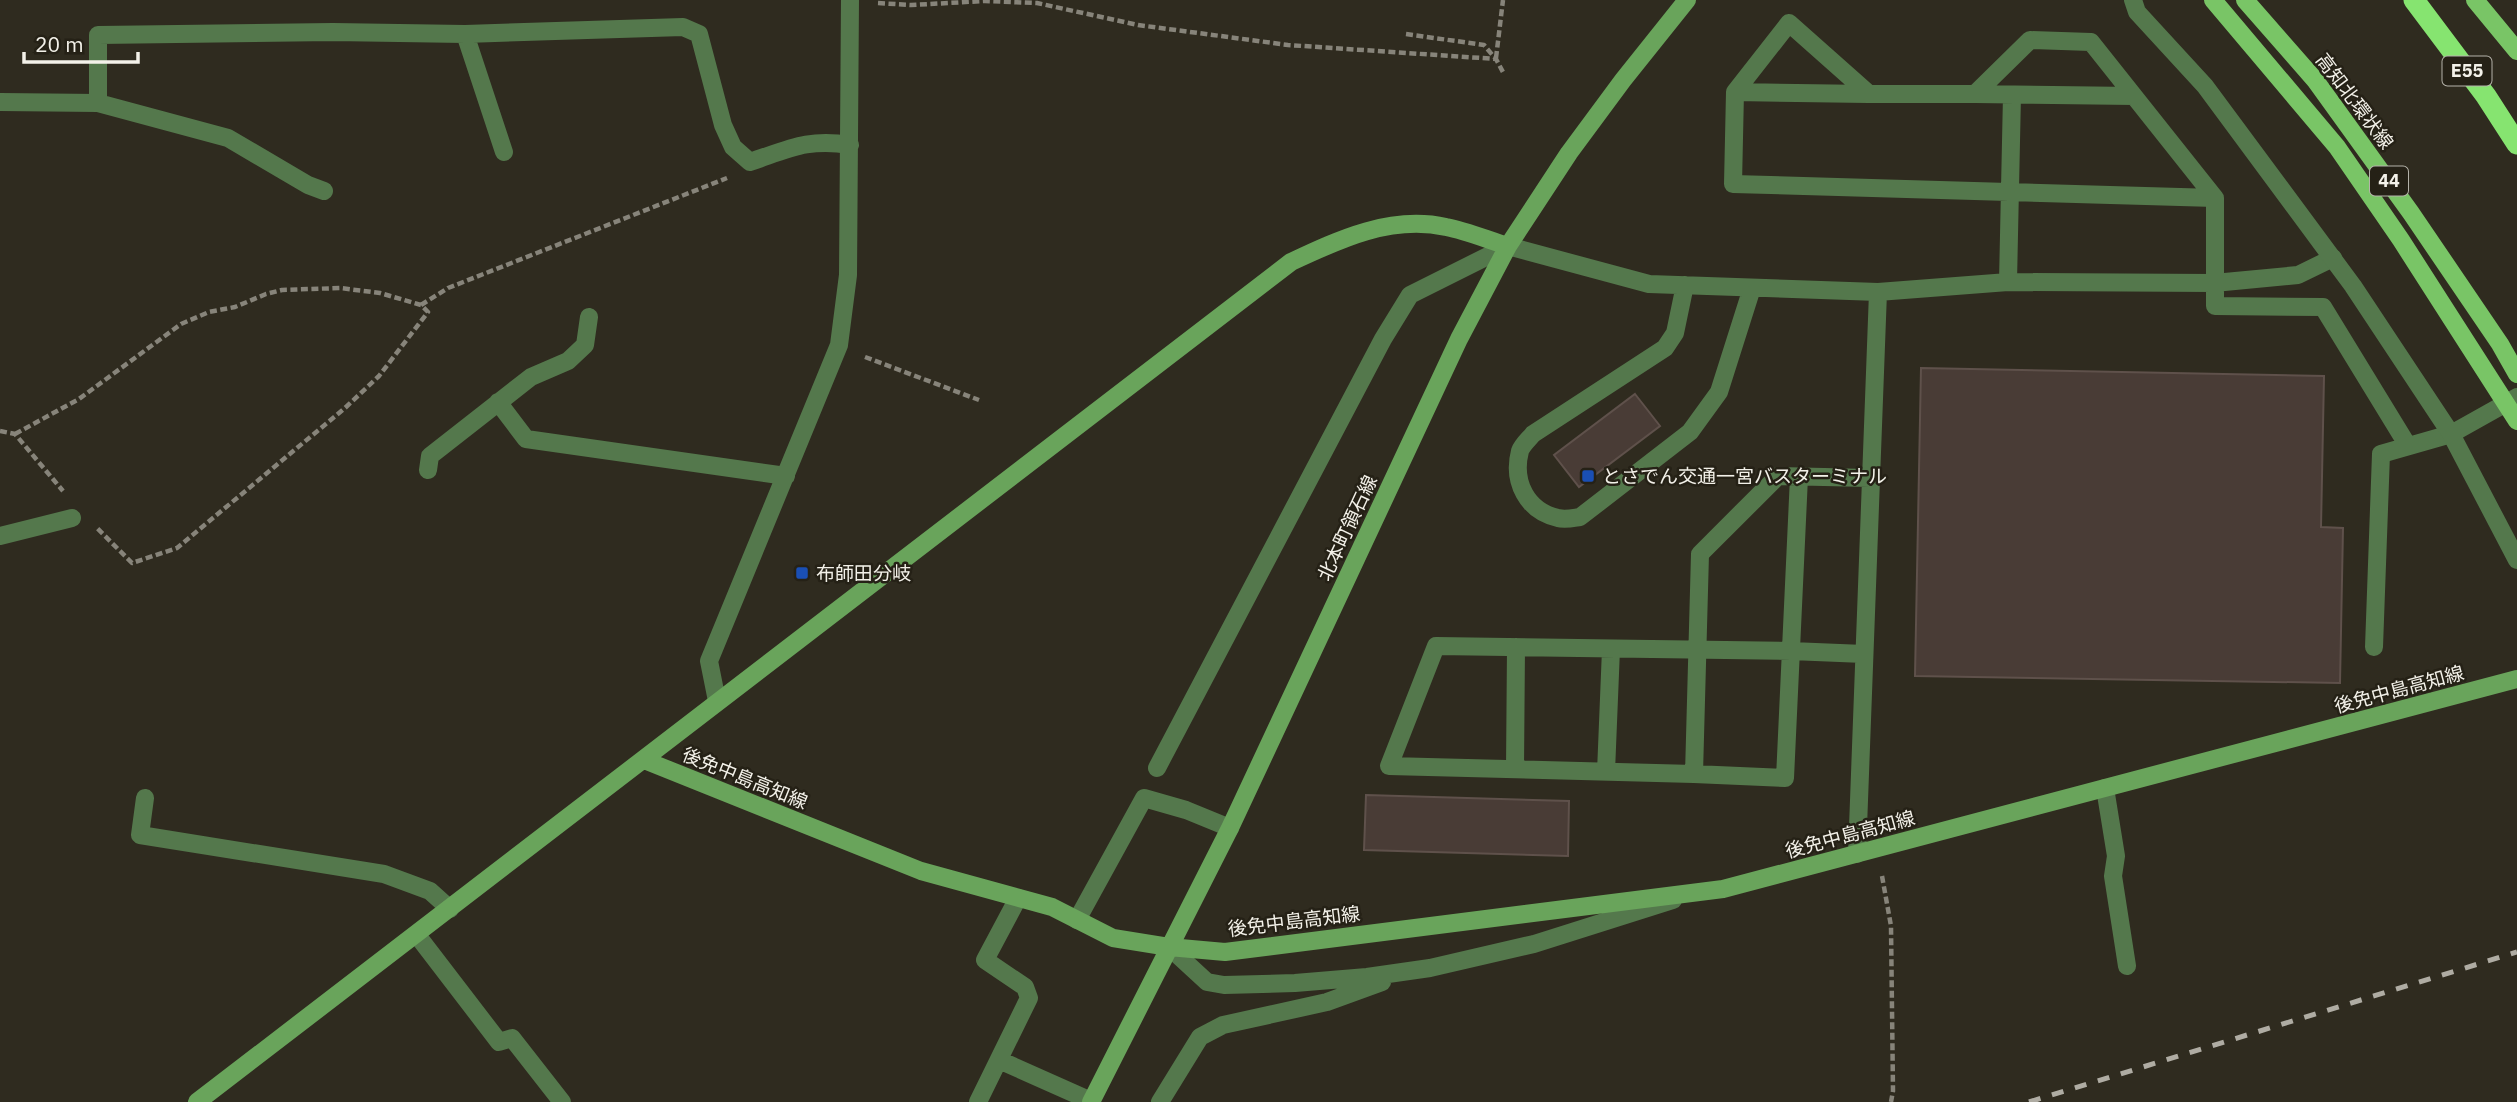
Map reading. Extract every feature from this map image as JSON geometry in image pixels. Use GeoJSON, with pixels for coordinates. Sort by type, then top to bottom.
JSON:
{"type":"FeatureCollection","features":[{"type":"Feature","properties":{"kind":"highway","name":"E55"},"geometry":{"type":"LineString","coordinates":[[2414,0],[2486,96],[2517,144]]}},
{"type":"Feature","properties":{"kind":"main road","name":"北本町領石線"},"geometry":{"type":"LineString","coordinates":[[1091,1102],[1230,828],[1453,352],[1508,246],[1569,153],[1687,0]]}},
{"type":"Feature","properties":{"kind":"main road","name":"44"},"geometry":{"type":"LineString","coordinates":[[2213,0],[2337,147],[2475,353],[2517,421]]}},
{"type":"Feature","properties":{"kind":"main road","name":"高知北環状線"},"geometry":{"type":"LineString","coordinates":[[2245,0],[2315,80],[2412,212],[2517,374]]}},
{"type":"Feature","properties":{"kind":"main road"},"geometry":{"type":"LineString","coordinates":[[2475,0],[2517,51]]}},
{"type":"Feature","properties":{"kind":"main road"},"geometry":{"type":"LineString","coordinates":[[197,1102],[1292,262],[1346,236],[1392,225],[1445,226],[1508,246]]}},
{"type":"Feature","properties":{"kind":"main road","name":"後免中島高知線"},"geometry":{"type":"LineString","coordinates":[[644,760],[920,871],[1052,907],[1112,939],[1225,952],[1723,890],[2517,679]]}},
{"type":"Feature","properties":{"kind":"street"},"geometry":{"type":"LineString","coordinates":[[717,701],[709,661],[839,345],[848,275],[849,0]]}},
{"type":"Feature","properties":{"kind":"street"},"geometry":{"type":"LineString","coordinates":[[2133,0],[2137,12],[2205,86],[2333,258],[2451,434],[2517,560]]}},
{"type":"Feature","properties":{"kind":"street"},"geometry":{"type":"LineString","coordinates":[[1869,94],[1788,23],[1735,92],[1733,184],[2215,198]]}},
{"type":"Feature","properties":{"kind":"street"},"geometry":{"type":"LineString","coordinates":[[98,103],[98,35],[333,32],[465,34],[683,27],[699,34],[723,125],[733,147],[750,162],[805,143],[825,141],[850,145]]}},
{"type":"Feature","properties":{"kind":"street"},"geometry":{"type":"LineString","coordinates":[[465,34],[504,152]]}},
{"type":"Feature","properties":{"kind":"street"},"geometry":{"type":"LineString","coordinates":[[1975,94],[2030,40],[2091,41],[2215,198],[2215,306],[2323,307],[2408,446]]}},
{"type":"Feature","properties":{"kind":"street"},"geometry":{"type":"LineString","coordinates":[[1735,92],[2134,96]]}},
{"type":"Feature","properties":{"kind":"street"},"geometry":{"type":"LineString","coordinates":[[2008,282],[2012,95]]}},
{"type":"Feature","properties":{"kind":"street"},"geometry":{"type":"LineString","coordinates":[[0,102],[98,103],[228,138],[308,186],[324,191]]}},
{"type":"Feature","properties":{"kind":"street"},"geometry":{"type":"LineString","coordinates":[[1157,768],[1384,339],[1410,295],[1508,246],[1649,284],[1878,292],[2008,282],[2214,283],[2298,275],[2333,258]]}},
{"type":"Feature","properties":{"kind":"street"},"geometry":{"type":"LineString","coordinates":[[1685,285],[1675,332],[1665,348],[1533,434],[1521,449],[1518,468],[1521,490],[1536,510],[1560,519],[1580,517],[1690,432],[1719,392],[1752,288]]}},
{"type":"Feature","properties":{"kind":"street"},"geometry":{"type":"LineString","coordinates":[[1857,854],[1878,292]]}},
{"type":"Feature","properties":{"kind":"street"},"geometry":{"type":"LineString","coordinates":[[428,470],[430,456],[498,402],[531,377],[568,362],[585,345],[589,317]]}},
{"type":"Feature","properties":{"kind":"street"},"geometry":{"type":"LineString","coordinates":[[2374,647],[2381,454],[2451,434],[2517,397]]}},
{"type":"Feature","properties":{"kind":"street"},"geometry":{"type":"LineString","coordinates":[[498,402],[526,439],[786,476]]}},
{"type":"Feature","properties":{"kind":"street"},"geometry":{"type":"LineString","coordinates":[[1694,774],[1700,554],[1777,476],[1870,478]]}},
{"type":"Feature","properties":{"kind":"street"},"geometry":{"type":"LineString","coordinates":[[1799,477],[1791,651],[1785,778],[1389,766],[1436,646],[1791,651],[1864,654]]}},
{"type":"Feature","properties":{"kind":"street"},"geometry":{"type":"LineString","coordinates":[[0,536],[72,518]]}},
{"type":"Feature","properties":{"kind":"street"},"geometry":{"type":"LineString","coordinates":[[1515,769],[1516,648]]}},
{"type":"Feature","properties":{"kind":"street"},"geometry":{"type":"LineString","coordinates":[[1606,772],[1611,649]]}},
{"type":"Feature","properties":{"kind":"street"},"geometry":{"type":"LineString","coordinates":[[2105,788],[2116,856],[2113,876],[2127,965]]}},
{"type":"Feature","properties":{"kind":"street"},"geometry":{"type":"LineString","coordinates":[[145,798],[140,835],[384,874],[430,891],[450,909]]}},
{"type":"Feature","properties":{"kind":"street"},"geometry":{"type":"LineString","coordinates":[[1077,920],[1144,798],[1186,810],[1230,828]]}},
{"type":"Feature","properties":{"kind":"street"},"geometry":{"type":"LineString","coordinates":[[1169,947],[1207,982],[1224,985],[1295,983],[1415,970],[1534,944],[1696,893]]}},
{"type":"Feature","properties":{"kind":"street"},"geometry":{"type":"LineString","coordinates":[[978,1102],[1029,998],[1025,987],[985,960],[1018,898]]}},
{"type":"Feature","properties":{"kind":"street"},"geometry":{"type":"LineString","coordinates":[[417,935],[499,1042],[512,1038],[562,1102]]}},
{"type":"Feature","properties":{"kind":"street"},"geometry":{"type":"LineString","coordinates":[[1160,1102],[1200,1037],[1223,1025],[1327,1002],[1415,970]]}},
{"type":"Feature","properties":{"kind":"street"},"geometry":{"type":"LineString","coordinates":[[999,1060],[1091,1102]]}},
{"type":"Feature","properties":{"kind":"path"},"geometry":{"type":"LineString","coordinates":[[1496,58],[1503,0]]}},
{"type":"Feature","properties":{"kind":"path"},"geometry":{"type":"LineString","coordinates":[[875,3],[1037,3],[1138,24],[1288,45],[1496,58]]}},
{"type":"Feature","properties":{"kind":"path"},"geometry":{"type":"LineString","coordinates":[[1406,34],[1485,45],[1504,74]]}},
{"type":"Feature","properties":{"kind":"path"},"geometry":{"type":"LineString","coordinates":[[421,305],[448,288],[742,172],[750,162]]}},
{"type":"Feature","properties":{"kind":"path"},"geometry":{"type":"LineString","coordinates":[[15,434],[79,399],[181,324],[266,294],[282,290],[340,288],[380,293],[421,305],[428,312],[379,376],[345,408],[177,548],[132,563],[93,524]]}},
{"type":"Feature","properties":{"kind":"path"},"geometry":{"type":"LineString","coordinates":[[839,345],[979,400]]}},
{"type":"Feature","properties":{"kind":"path"},"geometry":{"type":"LineString","coordinates":[[0,431],[15,434],[65,495]]}},
{"type":"Feature","properties":{"kind":"path"},"geometry":{"type":"LineString","coordinates":[[1877,849],[1891,926],[1891,1102]]}},
{"type":"Feature","properties":{"kind":"building"},"geometry":{"type":"Polygon","coordinates":[[[1921,368],[2324,376],[2321,527],[2343,528],[2340,683],[1915,676],[1921,368]]]}},
{"type":"Feature","properties":{"kind":"building"},"geometry":{"type":"Polygon","coordinates":[[[1635,394],[1660,426],[1579,487],[1554,455],[1635,394]]]}},
{"type":"Feature","properties":{"kind":"building"},"geometry":{"type":"Polygon","coordinates":[[[1366,795],[1569,801],[1568,856],[1364,850],[1366,795]]]}},
{"type":"Feature","properties":{"kind":"railway"},"geometry":{"type":"LineString","coordinates":[[2029,1102],[2517,952]]}},
{"type":"Feature","properties":{"kind":"place","name":"とさでん交通一宮バスターミナル"},"geometry":{"type":"Point","coordinates":[1588,476]}},
{"type":"Feature","properties":{"kind":"place","name":"布師田分岐"},"geometry":{"type":"Point","coordinates":[802,573]}}]}
